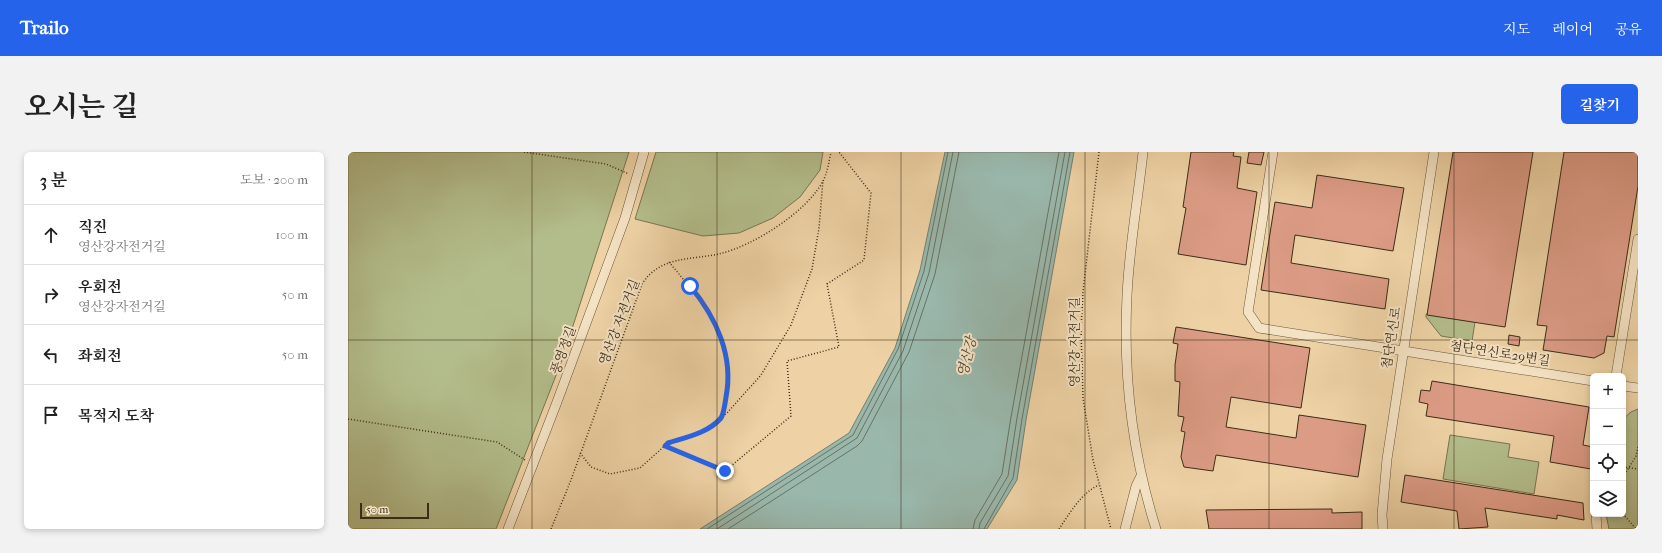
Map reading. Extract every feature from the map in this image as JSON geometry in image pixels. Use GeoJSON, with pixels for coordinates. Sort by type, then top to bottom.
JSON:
{"type":"FeatureCollection","features":[{"type":"Feature","properties":{"kind":"street","name":"풍영정길"},"geometry":{"type":"LineString","coordinates":[[508,529],[622,225],[644,152]]}},
{"type":"Feature","properties":{"kind":"street"},"geometry":{"type":"LineString","coordinates":[[1143,152],[1127,296],[1127,387],[1134,441],[1141,476],[1156,529]]}},
{"type":"Feature","properties":{"kind":"street","name":"첨단연신로29번길"},"geometry":{"type":"LineString","coordinates":[[1273,152],[1248,312],[1259,328],[1590,381]]}},
{"type":"Feature","properties":{"kind":"street","name":"첨단연신로"},"geometry":{"type":"LineString","coordinates":[[1382,529],[1387,459],[1402,350],[1434,152]]}},
{"type":"Feature","properties":{"kind":"street"},"geometry":{"type":"LineString","coordinates":[[1616,373],[1638,239]]}},
{"type":"Feature","properties":{"kind":"street"},"geometry":{"type":"LineString","coordinates":[[1626,386],[1638,388]]}},
{"type":"Feature","properties":{"kind":"street"},"geometry":{"type":"LineString","coordinates":[[1125,529],[1136,486],[1141,476]]}},
{"type":"Feature","properties":{"kind":"street"},"geometry":{"type":"LineString","coordinates":[[1596,517],[1597,529]]}},
{"type":"Feature","properties":{"kind":"path"},"geometry":{"type":"LineString","coordinates":[[524,152],[606,164],[637,178]]}},
{"type":"Feature","properties":{"kind":"path","name":"영산강 자전거길"},"geometry":{"type":"LineString","coordinates":[[551,529],[571,480],[642,284],[653,270],[669,262],[720,253],[741,246],[782,224],[801,208],[823,180],[831,152]]}},
{"type":"Feature","properties":{"kind":"path"},"geometry":{"type":"LineString","coordinates":[[665,446],[725,471],[791,416],[787,361],[839,347],[827,284],[864,260],[871,193],[839,152]]}},
{"type":"Feature","properties":{"kind":"path","name":"영산강 자전거길"},"geometry":{"type":"LineString","coordinates":[[1099,152],[1083,292],[1081,330],[1083,398],[1093,460],[1111,529]]}},
{"type":"Feature","properties":{"kind":"path"},"geometry":{"type":"LineString","coordinates":[[580,453],[591,467],[610,474],[640,468],[668,443],[700,434],[721,417],[761,375],[781,344],[799,305],[816,253],[823,180]]}},
{"type":"Feature","properties":{"kind":"path"},"geometry":{"type":"LineString","coordinates":[[669,262],[707,309],[717,326],[722,340],[727,370],[727,388],[721,417]]}},
{"type":"Feature","properties":{"kind":"path"},"geometry":{"type":"LineString","coordinates":[[348,419],[497,442],[533,465]]}},
{"type":"Feature","properties":{"kind":"path"},"geometry":{"type":"LineString","coordinates":[[1626,472],[1636,456],[1638,447]]}},
{"type":"Feature","properties":{"kind":"path"},"geometry":{"type":"LineString","coordinates":[[1626,468],[1638,469]]}},
{"type":"Feature","properties":{"kind":"path"},"geometry":{"type":"LineString","coordinates":[[1059,529],[1076,504],[1090,489],[1099,485]]}},
{"type":"Feature","properties":{"kind":"path"},"geometry":{"type":"LineString","coordinates":[[1626,517],[1636,529]]}},
{"type":"Feature","properties":{"kind":"green space"},"geometry":{"type":"Polygon","coordinates":[[[348,152],[629,152],[562,360],[496,529],[348,529],[348,152]]]}},
{"type":"Feature","properties":{"kind":"green space"},"geometry":{"type":"Polygon","coordinates":[[[656,152],[823,152],[820,170],[800,197],[773,218],[739,233],[703,236],[635,219],[656,152]]]}},
{"type":"Feature","properties":{"kind":"green space"},"geometry":{"type":"Polygon","coordinates":[[[1426,314],[1475,322],[1472,341],[1441,336],[1426,317],[1426,314]]]}},
{"type":"Feature","properties":{"kind":"green space"},"geometry":{"type":"Polygon","coordinates":[[[1638,409],[1638,529],[1609,529],[1607,517],[1626,517],[1626,416],[1638,409]]]}},
{"type":"Feature","properties":{"kind":"green space"},"geometry":{"type":"Polygon","coordinates":[[[1450,435],[1510,444],[1508,457],[1539,462],[1534,494],[1443,479],[1450,435]]]}},
{"type":"Feature","properties":{"kind":"water","name":"영산강"},"geometry":{"type":"Polygon","coordinates":[[[945,152],[1074,152],[1026,420],[1017,480],[987,529],[700,529],[849,433],[895,348],[920,270],[945,152]]]}},
{"type":"Feature","properties":{"kind":"building"},"geometry":{"type":"Polygon","coordinates":[[[1191,152],[1234,152],[1233,156],[1241,157],[1237,188],[1257,192],[1246,265],[1178,254],[1186,208],[1183,207],[1191,152]]]}},
{"type":"Feature","properties":{"kind":"building"},"geometry":{"type":"Polygon","coordinates":[[[1249,152],[1264,152],[1261,165],[1247,163],[1249,152]]]}},
{"type":"Feature","properties":{"kind":"building"},"geometry":{"type":"Polygon","coordinates":[[[1453,152],[1533,152],[1505,327],[1427,315],[1453,152]]]}},
{"type":"Feature","properties":{"kind":"building"},"geometry":{"type":"Polygon","coordinates":[[[1564,152],[1638,152],[1638,186],[1614,337],[1607,336],[1604,353],[1594,358],[1543,350],[1547,326],[1537,325],[1564,152]]]}},
{"type":"Feature","properties":{"kind":"building"},"geometry":{"type":"Polygon","coordinates":[[[1317,175],[1404,188],[1393,251],[1295,235],[1291,263],[1389,279],[1385,309],[1261,290],[1275,202],[1312,208],[1317,175]]]}},
{"type":"Feature","properties":{"kind":"building"},"geometry":{"type":"Polygon","coordinates":[[[1176,327],[1310,348],[1301,408],[1231,397],[1226,427],[1296,438],[1299,415],[1366,425],[1358,477],[1216,455],[1213,471],[1184,467],[1181,457],[1185,432],[1181,431],[1184,417],[1178,416],[1180,382],[1175,381],[1175,365],[1178,344],[1173,343],[1176,327]]]}},
{"type":"Feature","properties":{"kind":"building"},"geometry":{"type":"Polygon","coordinates":[[[1509,335],[1520,337],[1519,346],[1508,344],[1509,335]]]}},
{"type":"Feature","properties":{"kind":"building"},"geometry":{"type":"Polygon","coordinates":[[[1432,381],[1589,407],[1583,445],[1590,446],[1590,469],[1550,462],[1554,436],[1426,416],[1428,404],[1419,402],[1421,390],[1430,391],[1432,381]]]}},
{"type":"Feature","properties":{"kind":"building"},"geometry":{"type":"Polygon","coordinates":[[[1405,475],[1583,503],[1584,520],[1557,515],[1557,519],[1485,508],[1488,527],[1459,529],[1457,511],[1401,502],[1405,475]]]}},
{"type":"Feature","properties":{"kind":"building"},"geometry":{"type":"Polygon","coordinates":[[[1332,509],[1332,513],[1362,512],[1362,529],[1209,529],[1206,510],[1332,509]]]}},
{"type":"Feature","properties":{"kind":"route"},"geometry":{"type":"LineString","coordinates":[[690,286],[711,314],[722,340],[727,370],[727,393],[721,417],[700,434],[668,443],[665,446],[725,471]]}}]}
